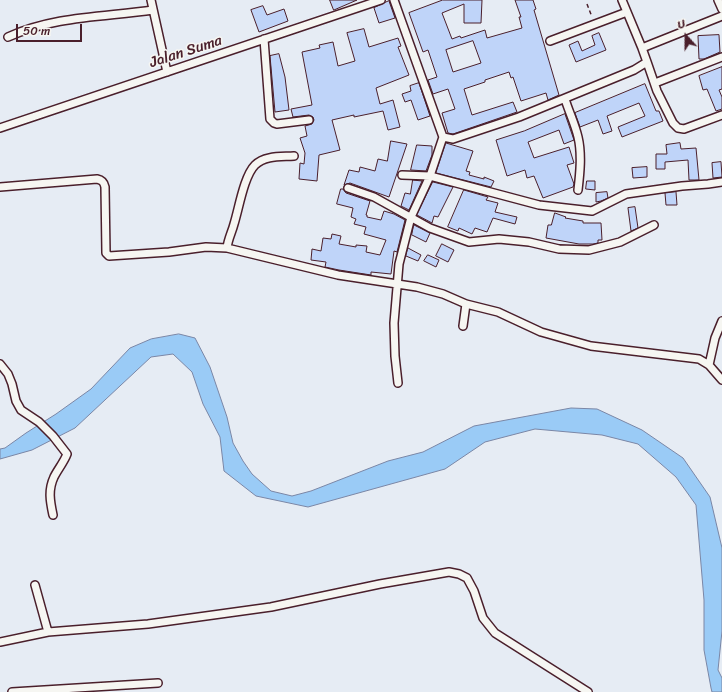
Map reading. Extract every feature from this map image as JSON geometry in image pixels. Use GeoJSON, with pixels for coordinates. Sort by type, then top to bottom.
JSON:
{"type":"FeatureCollection","features":[{"type":"Feature","properties":{"kind":"street"},"geometry":{"type":"LineString","coordinates":[[152,0],[167,72]]}},
{"type":"Feature","properties":{"kind":"street","name":"Jalan Suma"},"geometry":{"type":"LineString","coordinates":[[0,128],[381,0]]}},
{"type":"Feature","properties":{"kind":"street"},"geometry":{"type":"LineString","coordinates":[[394,0],[443,137],[430,176],[411,217],[399,264],[394,324],[398,383]]}},
{"type":"Feature","properties":{"kind":"street"},"geometry":{"type":"LineString","coordinates":[[622,0],[655,83],[673,123],[678,128],[684,129],[722,115]]}},
{"type":"Feature","properties":{"kind":"street"},"geometry":{"type":"LineString","coordinates":[[718,0],[722,9]]}},
{"type":"Feature","properties":{"kind":"street"},"geometry":{"type":"LineString","coordinates":[[8,37],[26,29],[54,22],[89,16],[153,10]]}},
{"type":"Feature","properties":{"kind":"street"},"geometry":{"type":"LineString","coordinates":[[550,41],[627,12]]}},
{"type":"Feature","properties":{"kind":"street"},"geometry":{"type":"LineString","coordinates":[[642,48],[722,16]]}},
{"type":"Feature","properties":{"kind":"street"},"geometry":{"type":"LineString","coordinates":[[264,39],[270,119],[277,124],[309,120]]}},
{"type":"Feature","properties":{"kind":"street"},"geometry":{"type":"LineString","coordinates":[[655,83],[722,57]]}},
{"type":"Feature","properties":{"kind":"street"},"geometry":{"type":"LineString","coordinates":[[443,137],[453,139],[519,117],[634,70],[647,62]]}},
{"type":"Feature","properties":{"kind":"street"},"geometry":{"type":"LineString","coordinates":[[565,99],[575,128],[579,147],[580,176],[578,190]]}},
{"type":"Feature","properties":{"kind":"street"},"geometry":{"type":"LineString","coordinates":[[227,248],[240,199],[250,172],[255,165],[267,159],[294,156]]}},
{"type":"Feature","properties":{"kind":"street"},"geometry":{"type":"LineString","coordinates":[[402,175],[430,176],[539,205],[592,211],[626,194],[722,182]]}},
{"type":"Feature","properties":{"kind":"street"},"geometry":{"type":"LineString","coordinates":[[0,187],[101,180],[105,187],[106,253],[109,256],[169,252],[206,247],[227,248],[338,275],[417,287],[443,294],[466,304],[498,312],[541,332],[591,346],[699,359],[709,365],[722,380]]}},
{"type":"Feature","properties":{"kind":"street"},"geometry":{"type":"LineString","coordinates":[[348,188],[374,197],[430,228],[469,242],[499,239],[529,242],[558,249],[589,250],[620,242],[654,225]]}},
{"type":"Feature","properties":{"kind":"street"},"geometry":{"type":"LineString","coordinates":[[463,326],[466,304]]}},
{"type":"Feature","properties":{"kind":"street"},"geometry":{"type":"LineString","coordinates":[[709,365],[715,338],[722,321]]}},
{"type":"Feature","properties":{"kind":"street"},"geometry":{"type":"LineString","coordinates":[[0,364],[8,374],[21,410],[39,422],[66,452],[66,456],[53,477],[50,489],[49,497],[53,515]]}},
{"type":"Feature","properties":{"kind":"street"},"geometry":{"type":"LineString","coordinates":[[0,642],[48,632],[148,624],[271,607],[380,584],[449,572],[459,574],[467,578],[474,591],[483,618],[495,633],[588,692]]}},
{"type":"Feature","properties":{"kind":"street"},"geometry":{"type":"LineString","coordinates":[[35,585],[48,632]]}},
{"type":"Feature","properties":{"kind":"street"},"geometry":{"type":"LineString","coordinates":[[12,692],[158,683]]}},
{"type":"Feature","properties":{"kind":"path"},"geometry":{"type":"LineString","coordinates":[[588,4],[595,24]]}},
{"type":"Feature","properties":{"kind":"water"},"geometry":{"type":"Polygon","coordinates":[[[179,334],[195,338],[210,367],[227,417],[233,443],[252,474],[271,491],[292,496],[311,491],[388,461],[423,452],[474,426],[571,408],[597,409],[642,430],[683,458],[710,497],[722,548],[722,631],[718,670],[722,678],[722,692],[712,692],[704,650],[704,600],[696,505],[676,477],[638,444],[602,435],[535,429],[485,442],[445,469],[308,507],[256,496],[224,471],[220,437],[203,404],[192,372],[173,354],[151,357],[75,428],[32,450],[0,459],[0,449],[5,448],[91,389],[130,348],[151,339],[179,334]]]}},
{"type":"Feature","properties":{"kind":"building"},"geometry":{"type":"Polygon","coordinates":[[[330,0],[357,0],[334,10],[330,0]]]}},
{"type":"Feature","properties":{"kind":"building"},"geometry":{"type":"Polygon","coordinates":[[[443,0],[482,0],[481,23],[464,23],[464,4],[442,13],[452,39],[460,36],[461,38],[485,30],[487,38],[522,28],[519,17],[521,17],[515,0],[533,0],[536,9],[534,10],[559,95],[548,100],[546,93],[521,101],[513,77],[511,78],[509,72],[485,80],[485,82],[464,89],[472,115],[513,102],[517,112],[453,134],[448,133],[442,113],[455,109],[448,89],[433,94],[428,80],[437,77],[428,50],[423,52],[409,13],[443,0]],[[473,41],[446,50],[453,72],[481,63],[473,41]]]}},
{"type":"Feature","properties":{"kind":"building"},"geometry":{"type":"Polygon","coordinates":[[[389,1],[395,18],[379,23],[374,8],[389,1]]]}},
{"type":"Feature","properties":{"kind":"building"},"geometry":{"type":"Polygon","coordinates":[[[263,6],[267,15],[284,9],[288,21],[259,32],[251,10],[263,6]]]}},
{"type":"Feature","properties":{"kind":"building"},"geometry":{"type":"Polygon","coordinates":[[[364,29],[369,47],[398,38],[401,46],[398,47],[409,75],[376,88],[380,104],[393,100],[400,127],[388,130],[383,111],[332,120],[340,150],[319,155],[317,181],[299,179],[300,163],[304,164],[305,153],[300,138],[307,136],[305,126],[312,124],[314,120],[313,117],[309,115],[293,117],[291,109],[312,105],[302,52],[320,48],[319,45],[333,42],[338,66],[355,61],[347,33],[364,29]]]}},
{"type":"Feature","properties":{"kind":"building"},"geometry":{"type":"Polygon","coordinates":[[[599,33],[606,50],[576,62],[569,45],[578,41],[582,51],[595,45],[592,36],[599,33]]]}},
{"type":"Feature","properties":{"kind":"building"},"geometry":{"type":"Polygon","coordinates":[[[719,35],[720,52],[704,59],[699,59],[698,36],[719,35]]]}},
{"type":"Feature","properties":{"kind":"building"},"geometry":{"type":"Polygon","coordinates":[[[279,54],[285,77],[289,110],[275,112],[270,56],[279,54]]]}},
{"type":"Feature","properties":{"kind":"building"},"geometry":{"type":"Polygon","coordinates":[[[722,67],[722,89],[719,90],[722,97],[722,109],[716,111],[707,89],[703,90],[699,76],[722,67]]]}},
{"type":"Feature","properties":{"kind":"building"},"geometry":{"type":"Polygon","coordinates":[[[419,83],[430,116],[418,120],[411,100],[405,102],[402,94],[411,91],[410,86],[419,83]]]}},
{"type":"Feature","properties":{"kind":"building"},"geometry":{"type":"Polygon","coordinates":[[[645,84],[656,111],[659,111],[663,121],[622,137],[618,127],[645,116],[639,103],[607,116],[612,131],[603,134],[598,120],[580,127],[575,113],[645,84]]]}},
{"type":"Feature","properties":{"kind":"building"},"geometry":{"type":"Polygon","coordinates":[[[565,114],[574,140],[564,144],[559,130],[528,142],[534,158],[569,147],[574,163],[567,165],[574,184],[573,187],[543,198],[534,176],[527,178],[525,170],[507,176],[496,140],[524,131],[565,114]]]}},
{"type":"Feature","properties":{"kind":"building"},"geometry":{"type":"Polygon","coordinates":[[[391,141],[407,144],[389,197],[350,183],[344,185],[349,170],[359,172],[360,167],[375,171],[378,159],[387,161],[391,141]]]}},
{"type":"Feature","properties":{"kind":"building"},"geometry":{"type":"Polygon","coordinates":[[[446,143],[473,151],[466,171],[470,172],[469,175],[484,179],[484,177],[494,181],[491,187],[436,173],[446,143]]]}},
{"type":"Feature","properties":{"kind":"building"},"geometry":{"type":"Polygon","coordinates":[[[680,143],[681,149],[696,148],[699,180],[689,180],[688,160],[665,162],[665,169],[656,169],[656,154],[667,154],[666,145],[680,143]]]}},
{"type":"Feature","properties":{"kind":"building"},"geometry":{"type":"Polygon","coordinates":[[[417,145],[432,146],[432,155],[426,171],[411,170],[417,145]]]}},
{"type":"Feature","properties":{"kind":"building"},"geometry":{"type":"Polygon","coordinates":[[[721,162],[722,177],[713,178],[712,163],[721,162]]]}},
{"type":"Feature","properties":{"kind":"building"},"geometry":{"type":"Polygon","coordinates":[[[647,167],[647,177],[633,178],[632,168],[647,167]]]}},
{"type":"Feature","properties":{"kind":"building"},"geometry":{"type":"Polygon","coordinates":[[[413,180],[422,181],[409,210],[401,206],[405,193],[410,194],[413,180]]]}},
{"type":"Feature","properties":{"kind":"building"},"geometry":{"type":"Polygon","coordinates":[[[587,181],[595,181],[595,190],[586,189],[587,181]]]}},
{"type":"Feature","properties":{"kind":"building"},"geometry":{"type":"Polygon","coordinates":[[[433,182],[453,187],[438,217],[434,216],[432,223],[417,215],[433,182]]]}},
{"type":"Feature","properties":{"kind":"building"},"geometry":{"type":"Polygon","coordinates":[[[341,189],[343,189],[346,193],[370,201],[366,215],[367,217],[381,220],[384,211],[405,220],[397,252],[394,251],[391,274],[371,272],[371,275],[339,270],[325,267],[326,262],[311,260],[312,249],[321,251],[323,238],[331,239],[332,234],[341,236],[339,244],[356,247],[356,245],[367,246],[366,252],[380,255],[386,240],[364,234],[366,227],[354,224],[356,219],[351,217],[353,208],[337,204],[341,189]]]}},
{"type":"Feature","properties":{"kind":"building"},"geometry":{"type":"Polygon","coordinates":[[[464,190],[488,197],[486,200],[498,203],[495,212],[517,217],[515,224],[493,218],[487,232],[475,228],[472,234],[459,228],[458,231],[448,227],[464,190]]]}},
{"type":"Feature","properties":{"kind":"building"},"geometry":{"type":"Polygon","coordinates":[[[607,192],[608,198],[596,202],[596,193],[607,192]]]}},
{"type":"Feature","properties":{"kind":"building"},"geometry":{"type":"Polygon","coordinates":[[[676,192],[677,205],[666,205],[665,193],[676,192]]]}},
{"type":"Feature","properties":{"kind":"building"},"geometry":{"type":"Polygon","coordinates":[[[635,207],[638,228],[631,231],[628,208],[635,207]]]}},
{"type":"Feature","properties":{"kind":"building"},"geometry":{"type":"Polygon","coordinates":[[[555,213],[566,217],[565,218],[583,221],[583,223],[601,223],[602,240],[598,240],[598,243],[593,244],[579,244],[546,238],[548,225],[551,225],[555,213]]]}},
{"type":"Feature","properties":{"kind":"building"},"geometry":{"type":"Polygon","coordinates":[[[414,225],[430,233],[426,242],[412,235],[414,225]]]}},
{"type":"Feature","properties":{"kind":"building"},"geometry":{"type":"Polygon","coordinates":[[[442,244],[454,250],[448,262],[436,256],[442,244]]]}},
{"type":"Feature","properties":{"kind":"building"},"geometry":{"type":"Polygon","coordinates":[[[408,248],[421,255],[418,261],[406,256],[408,248]]]}},
{"type":"Feature","properties":{"kind":"building"},"geometry":{"type":"Polygon","coordinates":[[[428,255],[439,260],[436,267],[424,261],[428,255]]]}}]}
